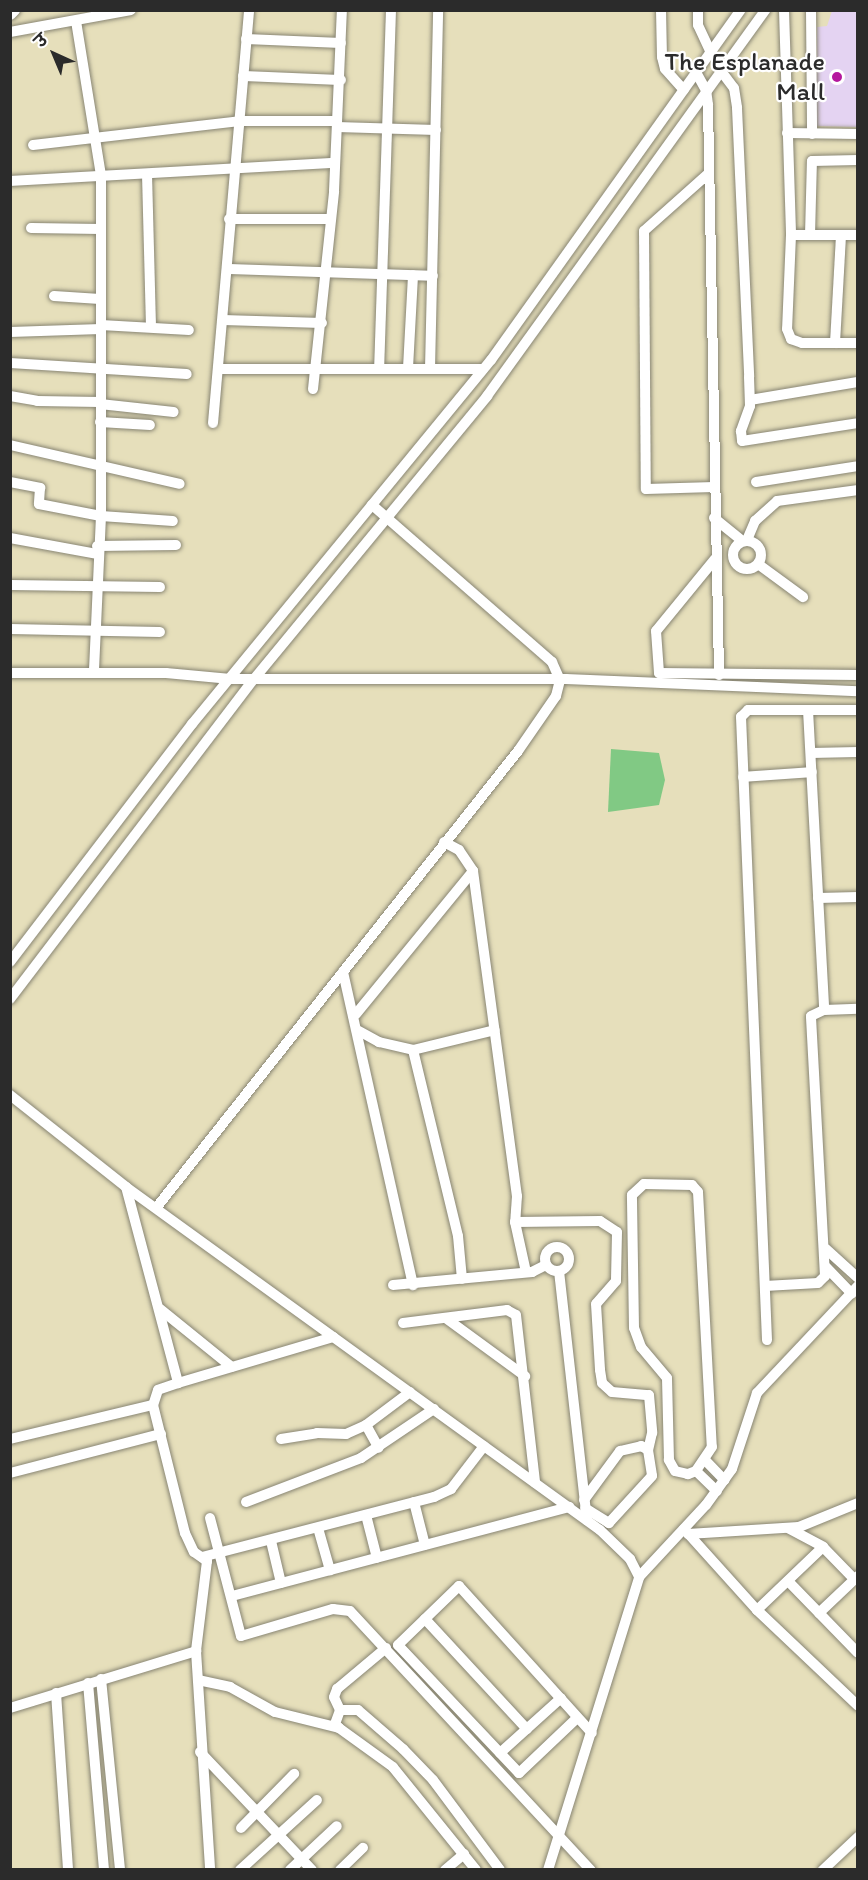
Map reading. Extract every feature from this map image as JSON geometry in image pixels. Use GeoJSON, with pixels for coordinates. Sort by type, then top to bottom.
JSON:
{"type":"FeatureCollection","features":[{"type":"Feature","properties":{"kind":"main road"},"geometry":{"type":"LineString","coordinates":[[10,14],[14,10]]}},
{"type":"Feature","properties":{"kind":"street"},"geometry":{"type":"LineString","coordinates":[[10,32],[131,10]]}},
{"type":"Feature","properties":{"kind":"street"},"geometry":{"type":"LineString","coordinates":[[213,423],[249,10]]}},
{"type":"Feature","properties":{"kind":"street"},"geometry":{"type":"LineString","coordinates":[[313,389],[327,273],[341,80],[342,10]]}},
{"type":"Feature","properties":{"kind":"street"},"geometry":{"type":"LineString","coordinates":[[379,369],[391,10]]}},
{"type":"Feature","properties":{"kind":"street"},"geometry":{"type":"LineString","coordinates":[[430,369],[438,10]]}},
{"type":"Feature","properties":{"kind":"street"},"geometry":{"type":"LineString","coordinates":[[662,10],[665,69],[684,90]]}},
{"type":"Feature","properties":{"kind":"street"},"geometry":{"type":"LineString","coordinates":[[698,10],[698,25],[711,54]]}},
{"type":"Feature","properties":{"kind":"street"},"geometry":{"type":"LineString","coordinates":[[10,962],[151,776],[483,369],[741,10]]}},
{"type":"Feature","properties":{"kind":"street"},"geometry":{"type":"LineString","coordinates":[[10,999],[254,679],[488,396],[765,10]]}},
{"type":"Feature","properties":{"kind":"street"},"geometry":{"type":"LineString","coordinates":[[784,10],[791,235],[788,335],[802,343],[858,343]]}},
{"type":"Feature","properties":{"kind":"street"},"geometry":{"type":"LineString","coordinates":[[811,10],[812,134]]}},
{"type":"Feature","properties":{"kind":"street"},"geometry":{"type":"LineString","coordinates":[[76,21],[101,175],[101,516],[97,550],[94,673]]}},
{"type":"Feature","properties":{"kind":"street"},"geometry":{"type":"LineString","coordinates":[[246,39],[342,43]]}},
{"type":"Feature","properties":{"kind":"street"},"geometry":{"type":"LineString","coordinates":[[721,70],[734,88],[737,108],[750,400],[741,431],[742,441],[858,423]]}},
{"type":"Feature","properties":{"kind":"street"},"geometry":{"type":"LineString","coordinates":[[697,74],[706,90],[719,675]]}},
{"type":"Feature","properties":{"kind":"street"},"geometry":{"type":"LineString","coordinates":[[243,76],[341,80]]}},
{"type":"Feature","properties":{"kind":"street"},"geometry":{"type":"LineString","coordinates":[[33,146],[240,121],[436,130]]}},
{"type":"Feature","properties":{"kind":"street"},"geometry":{"type":"LineString","coordinates":[[787,133],[858,134]]}},
{"type":"Feature","properties":{"kind":"street"},"geometry":{"type":"LineString","coordinates":[[810,235],[812,161],[858,160]]}},
{"type":"Feature","properties":{"kind":"street"},"geometry":{"type":"LineString","coordinates":[[10,181],[335,163]]}},
{"type":"Feature","properties":{"kind":"street"},"geometry":{"type":"LineString","coordinates":[[709,173],[644,231],[646,489],[714,488]]}},
{"type":"Feature","properties":{"kind":"street"},"geometry":{"type":"LineString","coordinates":[[147,174],[151,326]]}},
{"type":"Feature","properties":{"kind":"street"},"geometry":{"type":"LineString","coordinates":[[229,219],[330,219]]}},
{"type":"Feature","properties":{"kind":"street"},"geometry":{"type":"LineString","coordinates":[[32,228],[101,229]]}},
{"type":"Feature","properties":{"kind":"street"},"geometry":{"type":"LineString","coordinates":[[791,235],[858,235]]}},
{"type":"Feature","properties":{"kind":"street"},"geometry":{"type":"LineString","coordinates":[[835,343],[841,235]]}},
{"type":"Feature","properties":{"kind":"street"},"geometry":{"type":"LineString","coordinates":[[227,269],[433,276]]}},
{"type":"Feature","properties":{"kind":"street"},"geometry":{"type":"LineString","coordinates":[[408,368],[413,275]]}},
{"type":"Feature","properties":{"kind":"street"},"geometry":{"type":"LineString","coordinates":[[54,296],[100,299]]}},
{"type":"Feature","properties":{"kind":"street"},"geometry":{"type":"LineString","coordinates":[[223,320],[322,323]]}},
{"type":"Feature","properties":{"kind":"street"},"geometry":{"type":"LineString","coordinates":[[10,332],[151,326],[189,330]]}},
{"type":"Feature","properties":{"kind":"street"},"geometry":{"type":"LineString","coordinates":[[10,363],[187,374]]}},
{"type":"Feature","properties":{"kind":"street"},"geometry":{"type":"LineString","coordinates":[[219,369],[483,369]]}},
{"type":"Feature","properties":{"kind":"street"},"geometry":{"type":"LineString","coordinates":[[750,400],[858,382]]}},
{"type":"Feature","properties":{"kind":"street"},"geometry":{"type":"LineString","coordinates":[[10,396],[37,401],[100,403],[174,412]]}},
{"type":"Feature","properties":{"kind":"street"},"geometry":{"type":"LineString","coordinates":[[100,422],[150,424]]}},
{"type":"Feature","properties":{"kind":"street"},"geometry":{"type":"LineString","coordinates":[[10,445],[180,484]]}},
{"type":"Feature","properties":{"kind":"street"},"geometry":{"type":"LineString","coordinates":[[756,482],[858,466]]}},
{"type":"Feature","properties":{"kind":"street"},"geometry":{"type":"LineString","coordinates":[[10,482],[40,488],[39,504],[101,516],[173,521]]}},
{"type":"Feature","properties":{"kind":"street"},"geometry":{"type":"LineString","coordinates":[[735,564],[733,551],[745,540],[755,521],[777,501],[858,490]]}},
{"type":"Feature","properties":{"kind":"street"},"geometry":{"type":"LineString","coordinates":[[156,1208],[444,842],[518,752],[556,696],[560,680],[552,662],[372,505]]}},
{"type":"Feature","properties":{"kind":"street"},"geometry":{"type":"LineString","coordinates":[[714,518],[761,550],[758,564]]}},
{"type":"Feature","properties":{"kind":"street"},"geometry":{"type":"LineString","coordinates":[[10,538],[97,550],[176,545]]}},
{"type":"Feature","properties":{"kind":"street"},"geometry":{"type":"LineString","coordinates":[[758,564],[747,569],[735,564],[716,564],[662,621],[654,649],[656,668],[662,674],[858,675]]}},
{"type":"Feature","properties":{"kind":"street"},"geometry":{"type":"LineString","coordinates":[[758,564],[803,597]]}},
{"type":"Feature","properties":{"kind":"street"},"geometry":{"type":"LineString","coordinates":[[10,585],[160,587]]}},
{"type":"Feature","properties":{"kind":"street"},"geometry":{"type":"LineString","coordinates":[[10,629],[160,632]]}},
{"type":"Feature","properties":{"kind":"street"},"geometry":{"type":"LineString","coordinates":[[10,673],[94,673],[231,679],[560,680],[858,691]]}},
{"type":"Feature","properties":{"kind":"street"},"geometry":{"type":"LineString","coordinates":[[767,1340],[743,777],[743,714],[748,710],[858,710]]}},
{"type":"Feature","properties":{"kind":"street"},"geometry":{"type":"LineString","coordinates":[[808,710],[824,1010]]}},
{"type":"Feature","properties":{"kind":"street"},"geometry":{"type":"LineString","coordinates":[[811,753],[858,752]]}},
{"type":"Feature","properties":{"kind":"street"},"geometry":{"type":"LineString","coordinates":[[743,777],[812,772]]}},
{"type":"Feature","properties":{"kind":"street"},"geometry":{"type":"LineString","coordinates":[[444,842],[459,850],[473,871],[517,1196],[515,1222],[526,1272]]}},
{"type":"Feature","properties":{"kind":"street"},"geometry":{"type":"LineString","coordinates":[[356,1014],[473,871]]}},
{"type":"Feature","properties":{"kind":"street"},"geometry":{"type":"LineString","coordinates":[[818,898],[858,897]]}},
{"type":"Feature","properties":{"kind":"street"},"geometry":{"type":"LineString","coordinates":[[343,972],[356,1014],[368,1092],[412,1285]]}},
{"type":"Feature","properties":{"kind":"street"},"geometry":{"type":"LineString","coordinates":[[765,1286],[818,1283],[825,1276],[826,1249],[811,1016],[824,1010],[858,1009]]}},
{"type":"Feature","properties":{"kind":"street"},"geometry":{"type":"LineString","coordinates":[[359,1031],[379,1042],[412,1050],[495,1030]]}},
{"type":"Feature","properties":{"kind":"street"},"geometry":{"type":"LineString","coordinates":[[412,1050],[458,1236],[462,1279]]}},
{"type":"Feature","properties":{"kind":"street"},"geometry":{"type":"LineString","coordinates":[[10,1095],[126,1187],[586,1520],[619,1547],[639,1577]]}},
{"type":"Feature","properties":{"kind":"street"},"geometry":{"type":"LineString","coordinates":[[644,1184],[692,1185],[698,1192],[712,1438],[705,1460],[696,1471],[679,1473],[669,1460],[669,1386],[662,1370],[641,1347],[634,1328],[633,1195],[644,1184]]}},
{"type":"Feature","properties":{"kind":"street"},"geometry":{"type":"LineString","coordinates":[[126,1187],[178,1383]]}},
{"type":"Feature","properties":{"kind":"street"},"geometry":{"type":"LineString","coordinates":[[515,1222],[600,1221],[617,1233],[616,1281],[597,1304],[600,1370],[602,1383],[612,1392],[649,1395],[652,1432],[648,1450],[651,1476],[609,1522],[585,1504]]}},
{"type":"Feature","properties":{"kind":"street"},"geometry":{"type":"LineString","coordinates":[[546,1265],[548,1251],[561,1248],[569,1260],[559,1270]]}},
{"type":"Feature","properties":{"kind":"street"},"geometry":{"type":"LineString","coordinates":[[826,1249],[858,1278]]}},
{"type":"Feature","properties":{"kind":"street"},"geometry":{"type":"LineString","coordinates":[[393,1285],[412,1285],[526,1272],[546,1265],[559,1270]]}},
{"type":"Feature","properties":{"kind":"street"},"geometry":{"type":"LineString","coordinates":[[548,1869],[561,1838],[639,1577],[686,1532],[717,1491],[743,1446],[757,1393],[855,1290],[826,1267]]}},
{"type":"Feature","properties":{"kind":"street"},"geometry":{"type":"LineString","coordinates":[[559,1270],[586,1520]]}},
{"type":"Feature","properties":{"kind":"street"},"geometry":{"type":"LineString","coordinates":[[160,1309],[232,1366]]}},
{"type":"Feature","properties":{"kind":"street"},"geometry":{"type":"LineString","coordinates":[[403,1323],[513,1311],[525,1376],[535,1483]]}},
{"type":"Feature","properties":{"kind":"street"},"geometry":{"type":"LineString","coordinates":[[447,1319],[525,1376]]}},
{"type":"Feature","properties":{"kind":"street"},"geometry":{"type":"LineString","coordinates":[[210,1869],[200,1752],[196,1651],[207,1565],[185,1533],[153,1405],[158,1390],[333,1337]]}},
{"type":"Feature","properties":{"kind":"street"},"geometry":{"type":"LineString","coordinates":[[281,1439],[317,1433],[339,1436],[366,1425],[410,1392]]}},
{"type":"Feature","properties":{"kind":"street"},"geometry":{"type":"LineString","coordinates":[[10,1440],[153,1405]]}},
{"type":"Feature","properties":{"kind":"street"},"geometry":{"type":"LineString","coordinates":[[246,1502],[379,1448],[434,1409]]}},
{"type":"Feature","properties":{"kind":"street"},"geometry":{"type":"LineString","coordinates":[[366,1425],[379,1448]]}},
{"type":"Feature","properties":{"kind":"street"},"geometry":{"type":"LineString","coordinates":[[10,1473],[161,1434]]}},
{"type":"Feature","properties":{"kind":"street"},"geometry":{"type":"LineString","coordinates":[[202,1557],[221,1554],[414,1502],[451,1489],[484,1446]]}},
{"type":"Feature","properties":{"kind":"street"},"geometry":{"type":"LineString","coordinates":[[585,1504],[620,1451],[641,1446],[648,1450]]}},
{"type":"Feature","properties":{"kind":"street"},"geometry":{"type":"LineString","coordinates":[[705,1460],[724,1480]]}},
{"type":"Feature","properties":{"kind":"street"},"geometry":{"type":"LineString","coordinates":[[696,1471],[717,1491]]}},
{"type":"Feature","properties":{"kind":"street"},"geometry":{"type":"LineString","coordinates":[[414,1502],[425,1545]]}},
{"type":"Feature","properties":{"kind":"street"},"geometry":{"type":"LineString","coordinates":[[686,1532],[788,1528],[811,1524],[858,1503]]}},
{"type":"Feature","properties":{"kind":"street"},"geometry":{"type":"LineString","coordinates":[[232,1596],[569,1507]]}},
{"type":"Feature","properties":{"kind":"street"},"geometry":{"type":"LineString","coordinates":[[366,1515],[377,1558]]}},
{"type":"Feature","properties":{"kind":"street"},"geometry":{"type":"LineString","coordinates":[[210,1518],[241,1636],[341,1608],[350,1611],[591,1869]]}},
{"type":"Feature","properties":{"kind":"street"},"geometry":{"type":"LineString","coordinates":[[318,1528],[330,1570]]}},
{"type":"Feature","properties":{"kind":"street"},"geometry":{"type":"LineString","coordinates":[[788,1528],[823,1547],[856,1578],[819,1613]]}},
{"type":"Feature","properties":{"kind":"street"},"geometry":{"type":"LineString","coordinates":[[686,1532],[757,1610],[858,1706]]}},
{"type":"Feature","properties":{"kind":"street"},"geometry":{"type":"LineString","coordinates":[[271,1540],[281,1583]]}},
{"type":"Feature","properties":{"kind":"street"},"geometry":{"type":"LineString","coordinates":[[757,1610],[823,1547]]}},
{"type":"Feature","properties":{"kind":"street"},"geometry":{"type":"LineString","coordinates":[[788,1581],[858,1653]]}},
{"type":"Feature","properties":{"kind":"street"},"geometry":{"type":"LineString","coordinates":[[578,1718],[519,1773],[398,1645],[459,1586],[592,1733]]}},
{"type":"Feature","properties":{"kind":"street"},"geometry":{"type":"LineString","coordinates":[[425,1619],[527,1729]]}},
{"type":"Feature","properties":{"kind":"street"},"geometry":{"type":"LineString","coordinates":[[386,1648],[337,1689],[334,1697],[340,1710],[335,1724],[393,1767],[476,1869]]}},
{"type":"Feature","properties":{"kind":"street"},"geometry":{"type":"LineString","coordinates":[[10,1708],[196,1651]]}},
{"type":"Feature","properties":{"kind":"street"},"geometry":{"type":"LineString","coordinates":[[101,1679],[120,1869]]}},
{"type":"Feature","properties":{"kind":"street"},"geometry":{"type":"LineString","coordinates":[[198,1680],[230,1687],[275,1712],[339,1728]]}},
{"type":"Feature","properties":{"kind":"street"},"geometry":{"type":"LineString","coordinates":[[88,1683],[104,1869]]}},
{"type":"Feature","properties":{"kind":"street"},"geometry":{"type":"LineString","coordinates":[[56,1693],[68,1869]]}},
{"type":"Feature","properties":{"kind":"street"},"geometry":{"type":"LineString","coordinates":[[500,1754],[561,1698]]}},
{"type":"Feature","properties":{"kind":"street"},"geometry":{"type":"LineString","coordinates":[[340,1710],[348,1707],[358,1710],[403,1749],[447,1797],[500,1869]]}},
{"type":"Feature","properties":{"kind":"street"},"geometry":{"type":"LineString","coordinates":[[200,1752],[312,1869]]}},
{"type":"Feature","properties":{"kind":"street"},"geometry":{"type":"LineString","coordinates":[[241,1828],[294,1774]]}},
{"type":"Feature","properties":{"kind":"street"},"geometry":{"type":"LineString","coordinates":[[240,1869],[316,1800]]}},
{"type":"Feature","properties":{"kind":"street"},"geometry":{"type":"LineString","coordinates":[[290,1869],[337,1826]]}},
{"type":"Feature","properties":{"kind":"street"},"geometry":{"type":"LineString","coordinates":[[822,1869],[858,1837]]}},
{"type":"Feature","properties":{"kind":"street"},"geometry":{"type":"LineString","coordinates":[[340,1869],[363,1848]]}},
{"type":"Feature","properties":{"kind":"street"},"geometry":{"type":"LineString","coordinates":[[445,1869],[464,1854]]}},
{"type":"Feature","properties":{"kind":"shaded area","name":"The Esplanade Mall"},"geometry":{"type":"Polygon","coordinates":[[[832,11],[857,11],[857,127],[816,126],[817,27],[827,26],[832,11]]]}},
{"type":"Feature","properties":{"kind":"green space"},"geometry":{"type":"Polygon","coordinates":[[[611,749],[659,753],[665,780],[659,805],[608,812],[611,749]]]}},
{"type":"Feature","properties":{"kind":"place","name":"The Esplanade Mall"},"geometry":{"type":"Point","coordinates":[837,77]}}]}
